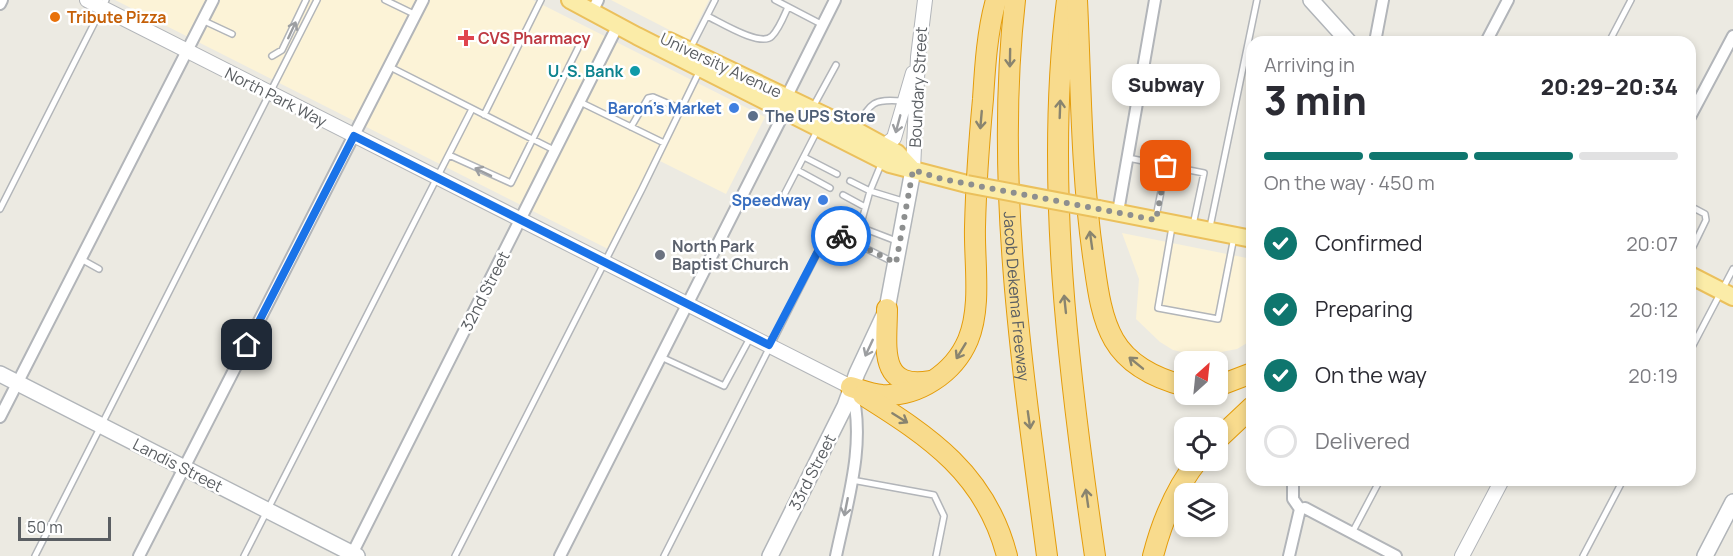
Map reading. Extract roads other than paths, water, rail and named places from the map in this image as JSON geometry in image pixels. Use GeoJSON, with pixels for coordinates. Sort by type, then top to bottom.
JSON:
{"type":"FeatureCollection","features":[{"type":"Feature","properties":{"kind":"highway"},"geometry":{"type":"LineString","coordinates":[[851,387],[881,395],[908,394],[932,381],[958,357],[974,320],[978,158],[985,71],[996,0]]}},
{"type":"Feature","properties":{"kind":"highway","name":"Jacob Dekema Freeway"},"geometry":{"type":"LineString","coordinates":[[1015,0],[1011,38],[1009,161],[1011,236],[1024,384],[1047,556]]}},
{"type":"Feature","properties":{"kind":"highway"},"geometry":{"type":"LineString","coordinates":[[1067,0],[1060,111],[1064,290],[1081,457],[1095,556]]}},
{"type":"Feature","properties":{"kind":"highway"},"geometry":{"type":"LineString","coordinates":[[1077,0],[1082,146],[1089,226],[1105,318],[1114,340],[1129,358],[1165,381],[1174,383]]}},
{"type":"Feature","properties":{"kind":"highway"},"geometry":{"type":"LineString","coordinates":[[887,309],[887,360],[892,373],[912,383],[932,381]]}},
{"type":"Feature","properties":{"kind":"highway"},"geometry":{"type":"LineString","coordinates":[[1228,382],[1246,375]]}},
{"type":"Feature","properties":{"kind":"highway"},"geometry":{"type":"LineString","coordinates":[[851,387],[914,427],[958,465],[975,485],[992,513],[1007,556]]}},
{"type":"Feature","properties":{"kind":"highway"},"geometry":{"type":"LineString","coordinates":[[1228,429],[1246,412]]}},
{"type":"Feature","properties":{"kind":"highway"},"geometry":{"type":"LineString","coordinates":[[1154,556],[1167,511],[1191,471]]}},
{"type":"Feature","properties":{"kind":"main road","name":"University Avenue"},"geometry":{"type":"LineString","coordinates":[[570,0],[595,6],[618,25],[701,69],[786,103],[813,109],[855,130],[884,153]]}},
{"type":"Feature","properties":{"kind":"main road"},"geometry":{"type":"LineString","coordinates":[[1311,0],[1344,36]]}},
{"type":"Feature","properties":{"kind":"main road","name":"University Avenue"},"geometry":{"type":"LineString","coordinates":[[618,25],[639,26],[689,50],[786,103],[819,128],[884,153],[897,153],[913,170],[967,184],[1246,238]]}},
{"type":"Feature","properties":{"kind":"main road","name":"Boundary Street"},"geometry":{"type":"LineString","coordinates":[[851,387],[887,309],[913,170]]}},
{"type":"Feature","properties":{"kind":"main road"},"geometry":{"type":"LineString","coordinates":[[1696,278],[1727,294]]}},
{"type":"Feature","properties":{"kind":"main road","name":"Landis Street"},"geometry":{"type":"LineString","coordinates":[[0,374],[353,555]]}},
{"type":"Feature","properties":{"kind":"main road","name":"33rd Street"},"geometry":{"type":"LineString","coordinates":[[770,556],[845,406],[851,387]]}},
{"type":"Feature","properties":{"kind":"main road"},"geometry":{"type":"LineString","coordinates":[[1705,556],[1733,502]]}},
{"type":"Feature","properties":{"kind":"street"},"geometry":{"type":"LineString","coordinates":[[0,4],[2,0]]}},
{"type":"Feature","properties":{"kind":"street","name":"North Park Way"},"geometry":{"type":"LineString","coordinates":[[87,0],[104,4],[186,51],[851,387]]}},
{"type":"Feature","properties":{"kind":"street"},"geometry":{"type":"LineString","coordinates":[[0,417],[213,0]]}},
{"type":"Feature","properties":{"kind":"street"},"geometry":{"type":"LineString","coordinates":[[139,556],[423,0]]}},
{"type":"Feature","properties":{"kind":"street"},"geometry":{"type":"LineString","coordinates":[[560,556],[688,303],[835,0]]}},
{"type":"Feature","properties":{"kind":"street","name":"Boundary Street"},"geometry":{"type":"LineString","coordinates":[[913,170],[918,57],[925,0]]}},
{"type":"Feature","properties":{"kind":"street"},"geometry":{"type":"LineString","coordinates":[[1118,212],[1155,0]]}},
{"type":"Feature","properties":{"kind":"street"},"geometry":{"type":"LineString","coordinates":[[1376,36],[1383,0]]}},
{"type":"Feature","properties":{"kind":"street"},"geometry":{"type":"LineString","coordinates":[[1489,36],[1508,0]]}},
{"type":"Feature","properties":{"kind":"street","name":"32nd Street"},"geometry":{"type":"LineString","coordinates":[[353,555],[618,25]]}},
{"type":"Feature","properties":{"kind":"street"},"geometry":{"type":"LineString","coordinates":[[1696,106],[1733,36]]}},
{"type":"Feature","properties":{"kind":"street"},"geometry":{"type":"LineString","coordinates":[[884,153],[894,138],[918,57]]}},
{"type":"Feature","properties":{"kind":"street"},"geometry":{"type":"LineString","coordinates":[[836,556],[852,480],[858,412],[851,387]]}},
{"type":"Feature","properties":{"kind":"street"},"geometry":{"type":"LineString","coordinates":[[1293,486],[1293,499],[1300,508],[1305,508],[1396,556]]}},
{"type":"Feature","properties":{"kind":"street"},"geometry":{"type":"LineString","coordinates":[[1462,556],[1499,486]]}},
{"type":"Feature","properties":{"kind":"street"},"geometry":{"type":"LineString","coordinates":[[1289,556],[1300,508]]}},
{"type":"Feature","properties":{"kind":"lane"},"geometry":{"type":"LineString","coordinates":[[272,56],[282,50],[306,0]]}},
{"type":"Feature","properties":{"kind":"lane"},"geometry":{"type":"LineString","coordinates":[[35,556],[317,0]]}},
{"type":"Feature","properties":{"kind":"lane"},"geometry":{"type":"LineString","coordinates":[[385,0],[416,15]]}},
{"type":"Feature","properties":{"kind":"lane"},"geometry":{"type":"LineString","coordinates":[[484,115],[541,0]]}},
{"type":"Feature","properties":{"kind":"lane"},"geometry":{"type":"LineString","coordinates":[[689,50],[715,0]]}},
{"type":"Feature","properties":{"kind":"lane"},"geometry":{"type":"LineString","coordinates":[[775,0],[823,25]]}},
{"type":"Feature","properties":{"kind":"lane"},"geometry":{"type":"LineString","coordinates":[[1248,36],[1257,0]]}},
{"type":"Feature","properties":{"kind":"lane"},"geometry":{"type":"LineString","coordinates":[[1612,36],[1631,0]]}},
{"type":"Feature","properties":{"kind":"lane"},"geometry":{"type":"LineString","coordinates":[[0,209],[104,4]]}},
{"type":"Feature","properties":{"kind":"lane"},"geometry":{"type":"LineString","coordinates":[[707,16],[755,39],[766,40],[773,36],[788,7]]}},
{"type":"Feature","properties":{"kind":"lane"},"geometry":{"type":"LineString","coordinates":[[202,20],[232,34]]}},
{"type":"Feature","properties":{"kind":"lane"},"geometry":{"type":"LineString","coordinates":[[449,155],[511,183],[583,38]]}},
{"type":"Feature","properties":{"kind":"lane"},"geometry":{"type":"LineString","coordinates":[[1201,229],[1246,45]]}},
{"type":"Feature","properties":{"kind":"lane"},"geometry":{"type":"LineString","coordinates":[[813,109],[836,65]]}},
{"type":"Feature","properties":{"kind":"lane"},"geometry":{"type":"LineString","coordinates":[[390,67],[556,150]]}},
{"type":"Feature","properties":{"kind":"lane"},"geometry":{"type":"LineString","coordinates":[[455,556],[701,69]]}},
{"type":"Feature","properties":{"kind":"lane"},"geometry":{"type":"LineString","coordinates":[[631,127],[648,98],[654,97],[681,109]]}},
{"type":"Feature","properties":{"kind":"lane"},"geometry":{"type":"LineString","coordinates":[[855,130],[872,103],[881,100],[904,101]]}},
{"type":"Feature","properties":{"kind":"lane"},"geometry":{"type":"LineString","coordinates":[[580,102],[664,143]]}},
{"type":"Feature","properties":{"kind":"lane"},"geometry":{"type":"LineString","coordinates":[[244,556],[472,109]]}},
{"type":"Feature","properties":{"kind":"lane"},"geometry":{"type":"LineString","coordinates":[[785,193],[819,128]]}},
{"type":"Feature","properties":{"kind":"lane"},"geometry":{"type":"LineString","coordinates":[[884,153],[860,226],[900,242]]}},
{"type":"Feature","properties":{"kind":"lane"},"geometry":{"type":"LineString","coordinates":[[804,157],[837,174]]}},
{"type":"Feature","properties":{"kind":"lane"},"geometry":{"type":"LineString","coordinates":[[1128,158],[1204,173],[1201,229]]}},
{"type":"Feature","properties":{"kind":"lane"},"geometry":{"type":"LineString","coordinates":[[1156,220],[1166,166]]}},
{"type":"Feature","properties":{"kind":"lane"},"geometry":{"type":"LineString","coordinates":[[797,170],[830,188]]}},
{"type":"Feature","properties":{"kind":"lane"},"geometry":{"type":"LineString","coordinates":[[850,181],[908,202]]}},
{"type":"Feature","properties":{"kind":"lane"},"geometry":{"type":"LineString","coordinates":[[843,195],[866,207]]}},
{"type":"Feature","properties":{"kind":"lane"},"geometry":{"type":"LineString","coordinates":[[1696,209],[1705,214],[1706,219],[1696,240]]}},
{"type":"Feature","properties":{"kind":"lane"},"geometry":{"type":"LineString","coordinates":[[1173,223],[1158,308],[1218,319],[1235,235]]}},
{"type":"Feature","properties":{"kind":"lane"},"geometry":{"type":"LineString","coordinates":[[664,556],[829,230],[896,263]]}},
{"type":"Feature","properties":{"kind":"lane"},"geometry":{"type":"LineString","coordinates":[[80,258],[99,269]]}},
{"type":"Feature","properties":{"kind":"lane"},"geometry":{"type":"LineString","coordinates":[[1696,342],[1727,294],[1733,269]]}},
{"type":"Feature","properties":{"kind":"lane"},"geometry":{"type":"LineString","coordinates":[[661,357],[724,386],[751,336]]}},
{"type":"Feature","properties":{"kind":"lane"},"geometry":{"type":"LineString","coordinates":[[852,480],[934,495],[944,516],[936,556]]}},
{"type":"Feature","properties":{"kind":"lane"},"geometry":{"type":"LineString","coordinates":[[1352,533],[1377,486]]}},
{"type":"Feature","properties":{"kind":"lane"},"geometry":{"type":"LineString","coordinates":[[1583,556],[1620,486]]}},
{"type":"Feature","properties":{"kind":"place","name":"Tribute Pizza"},"geometry":{"type":"Point","coordinates":[55,17]}},
{"type":"Feature","properties":{"kind":"place","name":"CVS Pharmacy"},"geometry":{"type":"Point","coordinates":[466,38]}},
{"type":"Feature","properties":{"kind":"place","name":"U. S. Bank"},"geometry":{"type":"Point","coordinates":[635,71]}},
{"type":"Feature","properties":{"kind":"place","name":"Baron’s Market"},"geometry":{"type":"Point","coordinates":[734,108]}},
{"type":"Feature","properties":{"kind":"place","name":"The UPS Store"},"geometry":{"type":"Point","coordinates":[753,116]}},
{"type":"Feature","properties":{"kind":"place","name":"Subway"},"geometry":{"type":"Point","coordinates":[1166,166]}},
{"type":"Feature","properties":{"kind":"place","name":"Speedway"},"geometry":{"type":"Point","coordinates":[823,200]}},
{"type":"Feature","properties":{"kind":"place","name":"North Park Baptist Church"},"geometry":{"type":"Point","coordinates":[660,255]}}]}
